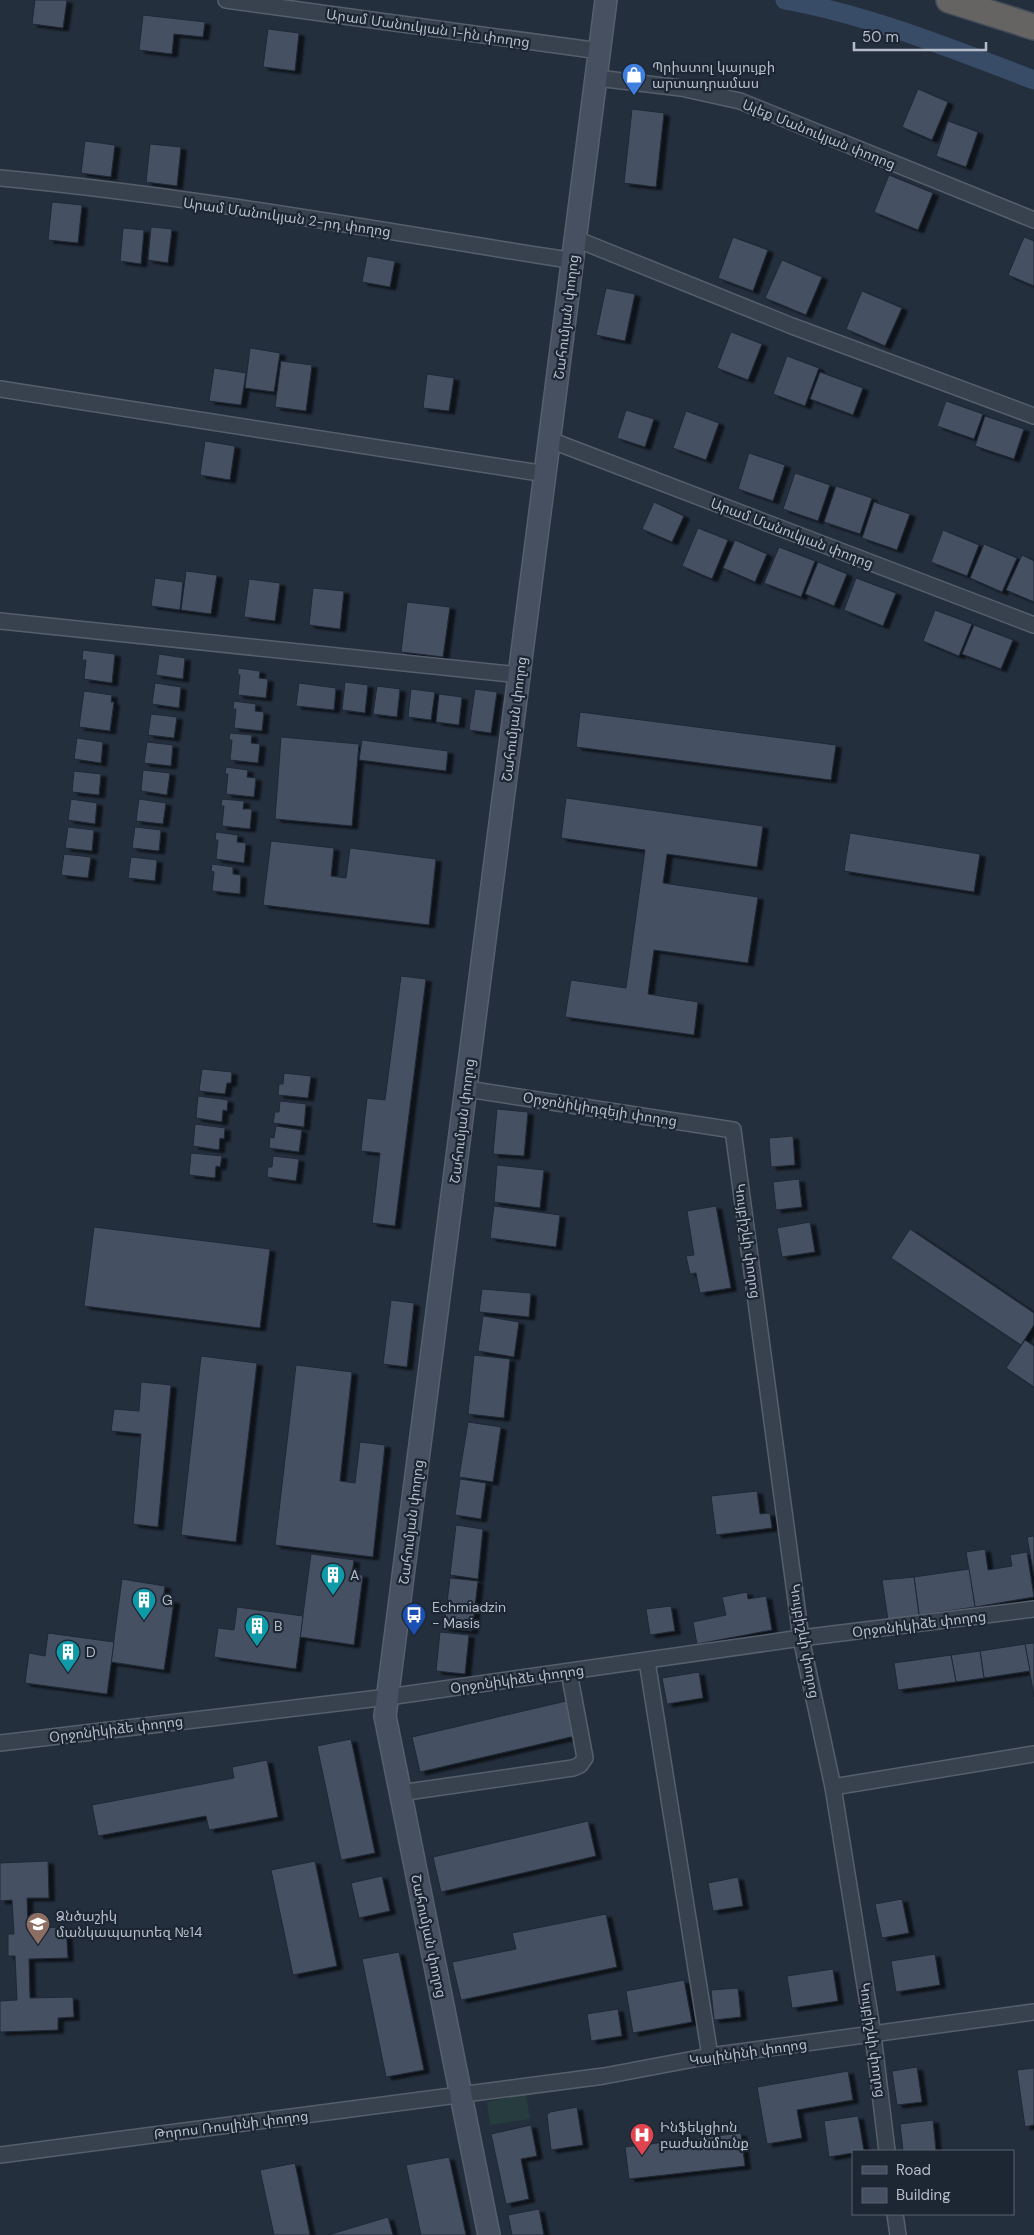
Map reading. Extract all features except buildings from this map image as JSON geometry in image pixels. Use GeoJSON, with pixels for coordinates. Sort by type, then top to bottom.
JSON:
{"type":"FeatureCollection","features":[{"type":"Feature","properties":{"kind":"highway"},"geometry":{"type":"LineString","coordinates":[[949,0],[1034,27]]}},
{"type":"Feature","properties":{"kind":"main road","name":"Շահումյան փողոց"},"geometry":{"type":"LineString","coordinates":[[488,2235],[462,2095],[385,1716],[606,0]]}},
{"type":"Feature","properties":{"kind":"street","name":"Արամ Մանուկյան 1-ին փողոց"},"geometry":{"type":"LineString","coordinates":[[226,0],[600,51]]}},
{"type":"Feature","properties":{"kind":"street","name":"Ալեք Մանուկյան փողոց"},"geometry":{"type":"LineString","coordinates":[[596,78],[681,88],[740,101],[1034,220]]}},
{"type":"Feature","properties":{"kind":"street","name":"Արամ Մանուկյան 2-րդ փողոց"},"geometry":{"type":"LineString","coordinates":[[0,178],[50,183],[255,212],[574,260]]}},
{"type":"Feature","properties":{"kind":"street"},"geometry":{"type":"LineString","coordinates":[[576,239],[792,326],[1034,416]]}},
{"type":"Feature","properties":{"kind":"street"},"geometry":{"type":"LineString","coordinates":[[0,389],[546,474]]}},
{"type":"Feature","properties":{"kind":"street","name":"Արամ Մանուկյան փողոց"},"geometry":{"type":"LineString","coordinates":[[550,440],[1034,625]]}},
{"type":"Feature","properties":{"kind":"street"},"geometry":{"type":"LineString","coordinates":[[0,621],[520,675]]}},
{"type":"Feature","properties":{"kind":"street","name":"Օրջոնիկիդզեյի փողոց"},"geometry":{"type":"LineString","coordinates":[[466,1089],[733,1130]]}},
{"type":"Feature","properties":{"kind":"street","name":"Կույբիշևի փողոց"},"geometry":{"type":"LineString","coordinates":[[733,1130],[802,1638],[834,1788],[874,2035],[888,2150]]}},
{"type":"Feature","properties":{"kind":"street","name":"Օրջոնիկիձե փողոց"},"geometry":{"type":"LineString","coordinates":[[0,1743],[388,1697],[802,1638],[1034,1609]]}},
{"type":"Feature","properties":{"kind":"street"},"geometry":{"type":"LineString","coordinates":[[647,1661],[710,2056]]}},
{"type":"Feature","properties":{"kind":"street"},"geometry":{"type":"LineString","coordinates":[[400,1793],[573,1768],[580,1765],[585,1758],[569,1672]]}},
{"type":"Feature","properties":{"kind":"street"},"geometry":{"type":"LineString","coordinates":[[834,1788],[1034,1754]]}},
{"type":"Feature","properties":{"kind":"street","name":"Կալինինի փողոց"},"geometry":{"type":"LineString","coordinates":[[462,2095],[604,2076],[710,2056],[1034,2012]]}},
{"type":"Feature","properties":{"kind":"street","name":"Թորոս Ռոսլինի փողոց"},"geometry":{"type":"LineString","coordinates":[[0,2155],[462,2095]]}},
{"type":"Feature","properties":{"kind":"street"},"geometry":{"type":"LineString","coordinates":[[895,2215],[898,2235]]}},
{"type":"Feature","properties":{"kind":"green space"},"geometry":{"type":"Polygon","coordinates":[[[526,2094],[530,2119],[490,2125],[487,2102],[526,2094]]]}},
{"type":"Feature","properties":{"kind":"waterway"},"geometry":{"type":"LineString","coordinates":[[785,0],[881,24],[943,45],[1034,80]]}},
{"type":"Feature","properties":{"kind":"place","name":"Պրիստոլ կայույքի արտադրամաս"},"geometry":{"type":"Point","coordinates":[634,96]}},
{"type":"Feature","properties":{"kind":"place","name":"A"},"geometry":{"type":"Point","coordinates":[333,1596]}},
{"type":"Feature","properties":{"kind":"place","name":"G"},"geometry":{"type":"Point","coordinates":[144,1621]}},
{"type":"Feature","properties":{"kind":"place","name":"Echmiadzin - Masis"},"geometry":{"type":"Point","coordinates":[414,1636]}},
{"type":"Feature","properties":{"kind":"place","name":"B"},"geometry":{"type":"Point","coordinates":[257,1647]}},
{"type":"Feature","properties":{"kind":"place","name":"D"},"geometry":{"type":"Point","coordinates":[68,1673]}},
{"type":"Feature","properties":{"kind":"place","name":"Ձնծաշիկ մանկապարտեզ №14"},"geometry":{"type":"Point","coordinates":[38,1945]}},
{"type":"Feature","properties":{"kind":"place","name":"Ինֆեկցիոն բաժանմունք"},"geometry":{"type":"Point","coordinates":[642,2156]}}]}
